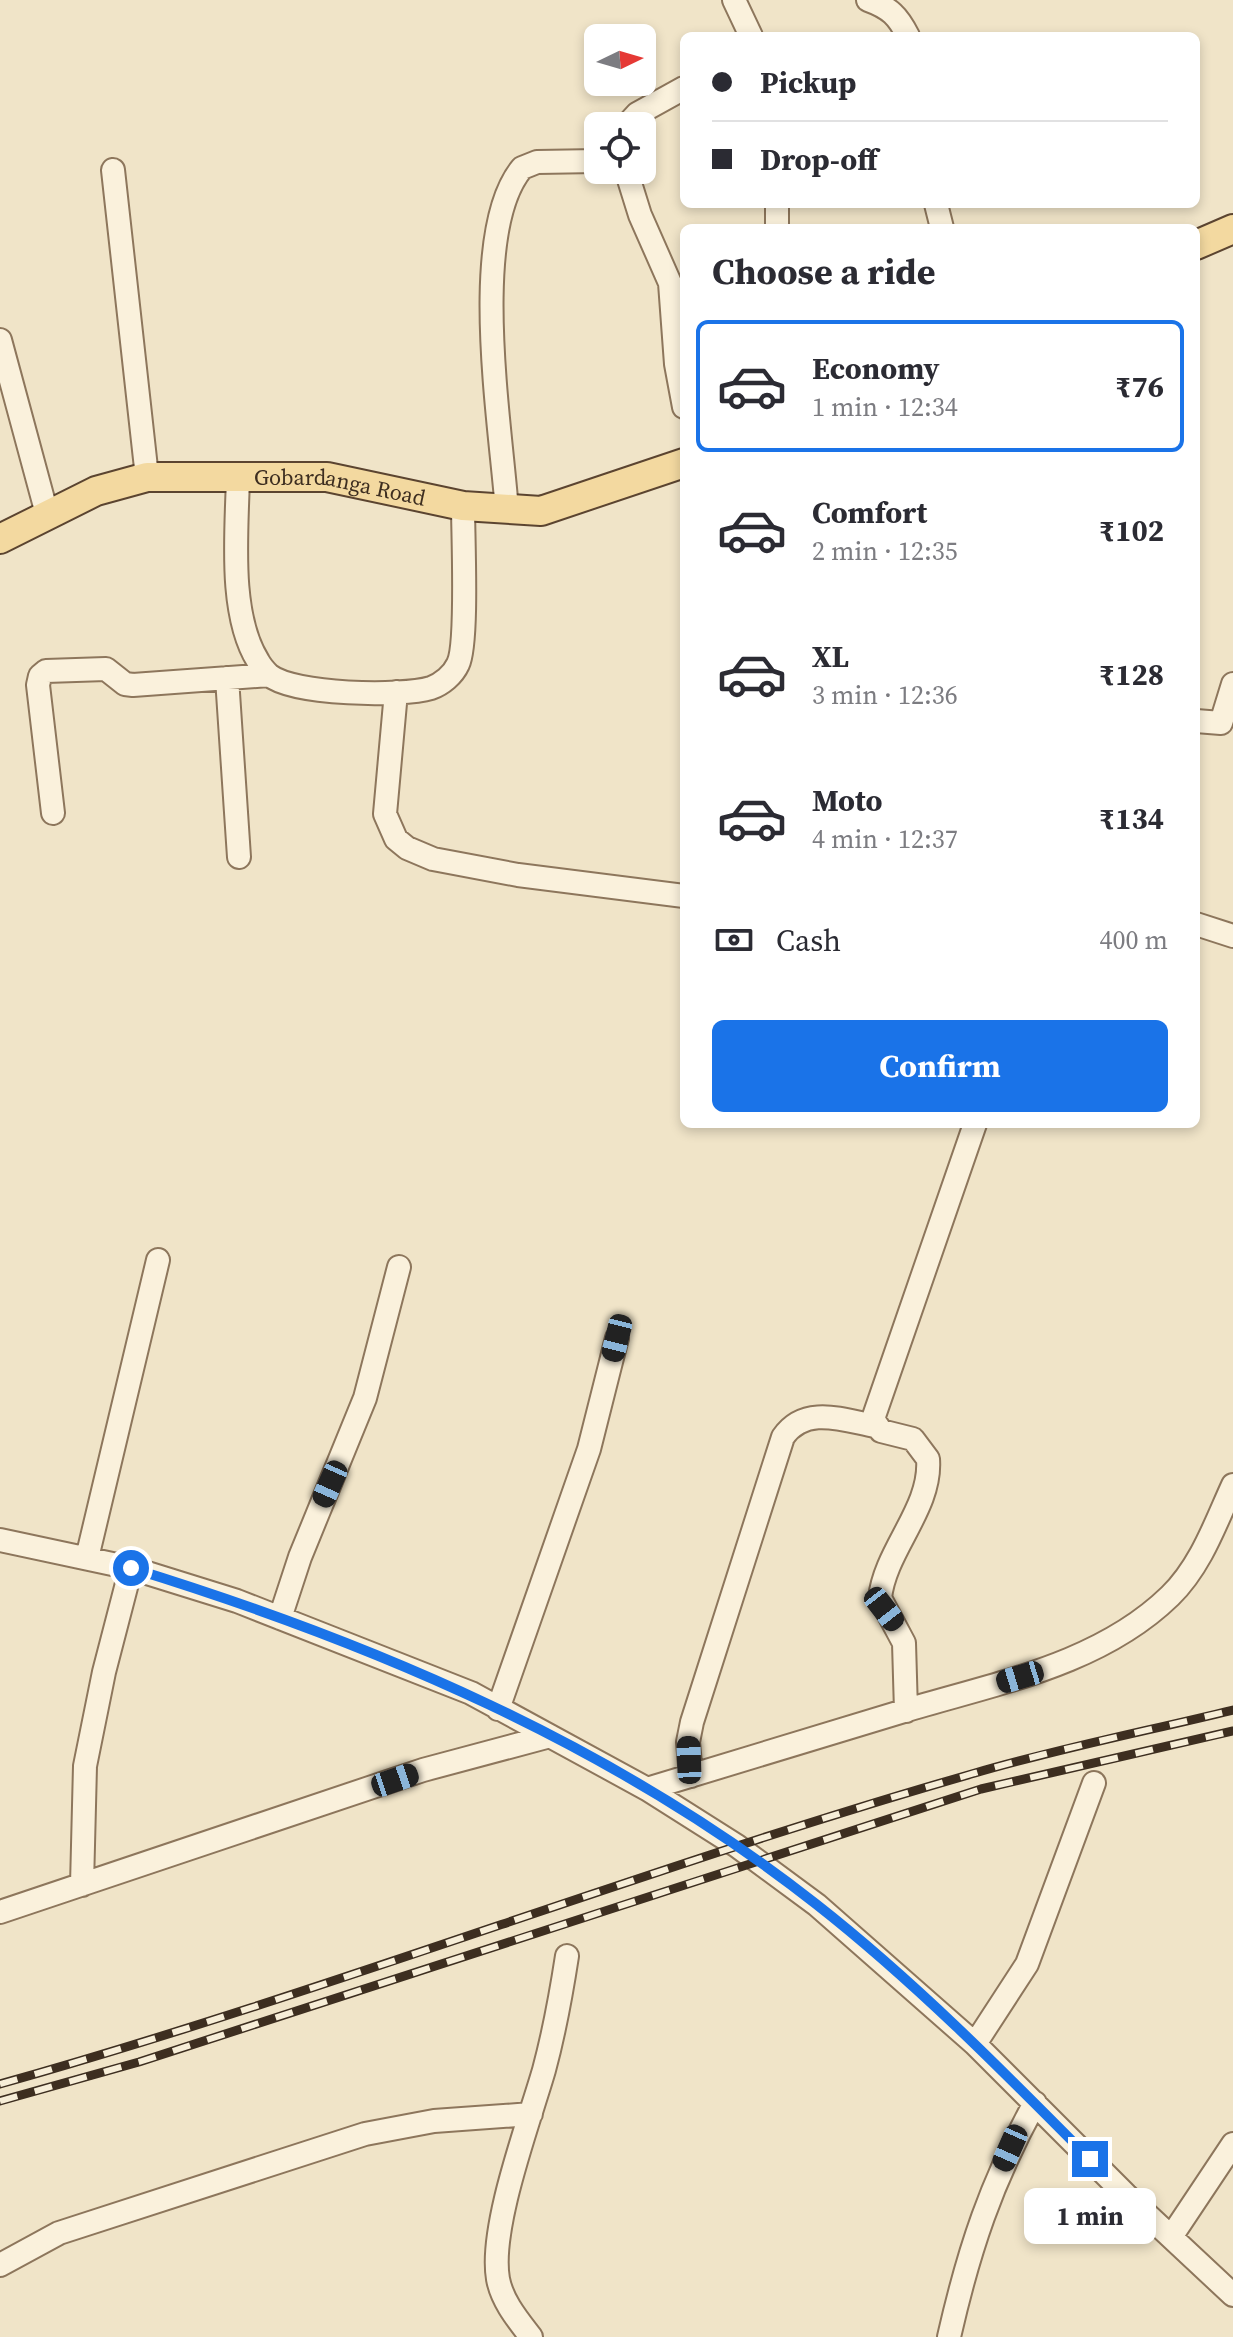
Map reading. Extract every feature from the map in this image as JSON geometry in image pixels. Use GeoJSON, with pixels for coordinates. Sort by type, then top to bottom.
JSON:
{"type":"FeatureCollection","features":[{"type":"Feature","properties":{"kind":"main road"},"geometry":{"type":"LineString","coordinates":[[1200,243],[1233,229]]}},
{"type":"Feature","properties":{"kind":"main road","name":"Gobardanga Road"},"geometry":{"type":"LineString","coordinates":[[0,539],[96,491],[147,477],[238,475],[357,481],[463,506],[507,511],[556,507],[680,464]]}},
{"type":"Feature","properties":{"kind":"street"},"geometry":{"type":"LineString","coordinates":[[734,0],[749,32]]}},
{"type":"Feature","properties":{"kind":"street"},"geometry":{"type":"LineString","coordinates":[[868,0],[887,7],[899,17],[906,32]]}},
{"type":"Feature","properties":{"kind":"street"},"geometry":{"type":"LineString","coordinates":[[641,112],[680,90]]}},
{"type":"Feature","properties":{"kind":"street"},"geometry":{"type":"LineString","coordinates":[[507,511],[490,290],[503,200],[522,168],[552,161],[584,161]]}},
{"type":"Feature","properties":{"kind":"street"},"geometry":{"type":"LineString","coordinates":[[113,170],[147,477]]}},
{"type":"Feature","properties":{"kind":"street"},"geometry":{"type":"LineString","coordinates":[[630,184],[640,215],[670,283],[680,386]]}},
{"type":"Feature","properties":{"kind":"street"},"geometry":{"type":"LineString","coordinates":[[0,340],[47,514]]}},
{"type":"Feature","properties":{"kind":"street"},"geometry":{"type":"LineString","coordinates":[[238,475],[237,572],[241,606],[257,660],[269,675]]}},
{"type":"Feature","properties":{"kind":"street"},"geometry":{"type":"LineString","coordinates":[[53,813],[40,676],[46,671],[97,668],[112,672],[125,684],[133,685],[269,675],[308,688],[396,692],[435,687],[450,676],[460,662],[463,506]]}},
{"type":"Feature","properties":{"kind":"street"},"geometry":{"type":"LineString","coordinates":[[227,678],[239,857]]}},
{"type":"Feature","properties":{"kind":"street"},"geometry":{"type":"LineString","coordinates":[[1200,721],[1221,723],[1233,684]]}},
{"type":"Feature","properties":{"kind":"street"},"geometry":{"type":"LineString","coordinates":[[396,692],[385,814],[388,827],[407,848],[433,859],[518,875],[680,895]]}},
{"type":"Feature","properties":{"kind":"street"},"geometry":{"type":"LineString","coordinates":[[1200,925],[1233,936]]}},
{"type":"Feature","properties":{"kind":"street"},"geometry":{"type":"LineString","coordinates":[[875,1426],[876,1409],[974,1128]]}},
{"type":"Feature","properties":{"kind":"street"},"geometry":{"type":"LineString","coordinates":[[87,1558],[158,1260]]}},
{"type":"Feature","properties":{"kind":"street"},"geometry":{"type":"LineString","coordinates":[[280,1618],[300,1557],[365,1398],[399,1267]]}},
{"type":"Feature","properties":{"kind":"street"},"geometry":{"type":"LineString","coordinates":[[498,1709],[589,1449],[617,1338]]}},
{"type":"Feature","properties":{"kind":"street"},"geometry":{"type":"LineString","coordinates":[[691,1776],[688,1742],[696,1709],[783,1437],[790,1426],[813,1417],[875,1426],[913,1439],[928,1459],[926,1484],[884,1579],[880,1598],[904,1643],[906,1711]]}},
{"type":"Feature","properties":{"kind":"street"},"geometry":{"type":"LineString","coordinates":[[647,1789],[1035,1672],[1118,1636],[1172,1594],[1207,1542],[1233,1485]]}},
{"type":"Feature","properties":{"kind":"street"},"geometry":{"type":"LineString","coordinates":[[0,1540],[131,1568],[280,1618],[471,1693],[647,1789],[737,1846],[817,1905],[975,2044],[1233,2295]]}},
{"type":"Feature","properties":{"kind":"street"},"geometry":{"type":"LineString","coordinates":[[82,1885],[85,1766],[104,1672],[131,1568]]}},
{"type":"Feature","properties":{"kind":"street"},"geometry":{"type":"LineString","coordinates":[[0,1912],[423,1770],[550,1736]]}},
{"type":"Feature","properties":{"kind":"street"},"geometry":{"type":"LineString","coordinates":[[975,2044],[1027,1964],[1094,1783]]}},
{"type":"Feature","properties":{"kind":"street"},"geometry":{"type":"LineString","coordinates":[[531,2337],[506,2302],[498,2279],[498,2255],[504,2214],[557,2019],[567,1956]]}},
{"type":"Feature","properties":{"kind":"street"},"geometry":{"type":"LineString","coordinates":[[949,2337],[975,2233],[1010,2148],[1035,2103]]}},
{"type":"Feature","properties":{"kind":"street"},"geometry":{"type":"LineString","coordinates":[[0,2265],[59,2233],[365,2134],[400,2125],[531,2114]]}},
{"type":"Feature","properties":{"kind":"street"},"geometry":{"type":"LineString","coordinates":[[1171,2237],[1233,2144]]}},
{"type":"Feature","properties":{"kind":"railway"},"geometry":{"type":"LineString","coordinates":[[0,2084],[245,2010],[852,1810],[1039,1756],[1233,1710]]}},
{"type":"Feature","properties":{"kind":"railway"},"geometry":{"type":"LineString","coordinates":[[0,2101],[139,2062],[981,1789],[1233,1731]]}},
{"type":"Feature","properties":{"kind":"route"},"geometry":{"type":"LineString","coordinates":[[131,1568],[237,1601],[471,1693],[647,1789],[737,1846],[817,1905],[975,2044],[1090,2159]]}}]}
